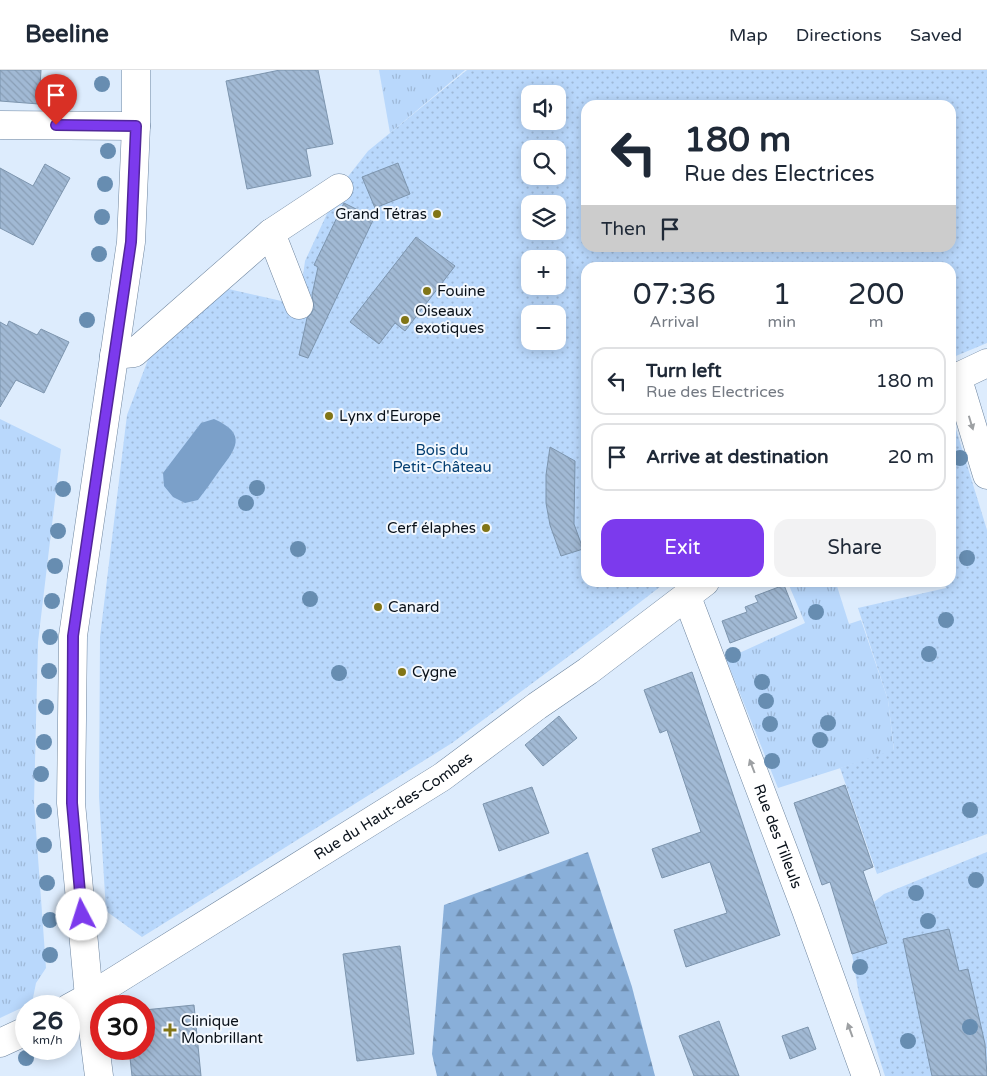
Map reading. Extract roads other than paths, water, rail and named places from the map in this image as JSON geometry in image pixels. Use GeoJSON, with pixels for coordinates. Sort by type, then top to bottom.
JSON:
{"type":"FeatureCollection","features":[{"type":"Feature","properties":{"kind":"street"},"geometry":{"type":"LineString","coordinates":[[79,995],[72,803],[73,636],[131,242],[136,126],[136,70]]}},
{"type":"Feature","properties":{"kind":"street"},"geometry":{"type":"LineString","coordinates":[[0,125],[136,126]]}},
{"type":"Feature","properties":{"kind":"street"},"geometry":{"type":"LineString","coordinates":[[114,355],[134,353],[272,233],[339,188]]}},
{"type":"Feature","properties":{"kind":"street"},"geometry":{"type":"LineString","coordinates":[[272,233],[299,305]]}},
{"type":"Feature","properties":{"kind":"street"},"geometry":{"type":"LineString","coordinates":[[956,377],[987,363]]}},
{"type":"Feature","properties":{"kind":"street"},"geometry":{"type":"LineString","coordinates":[[956,384],[987,475]]}},
{"type":"Feature","properties":{"kind":"street","name":"Rue du Haut-des-Combes"},"geometry":{"type":"LineString","coordinates":[[80,1001],[442,777],[537,706],[588,672],[696,590]]}},
{"type":"Feature","properties":{"kind":"street","name":"Rue des Tilleuls"},"geometry":{"type":"LineString","coordinates":[[696,590],[802,901],[866,1076]]}},
{"type":"Feature","properties":{"kind":"street"},"geometry":{"type":"LineString","coordinates":[[80,1006],[100,1076]]}},
{"type":"Feature","properties":{"kind":"street"},"geometry":{"type":"LineString","coordinates":[[0,1043],[15,1036]]}},
{"type":"Feature","properties":{"kind":"place","name":"Grand Tétras"},"geometry":{"type":"Point","coordinates":[437,214]}},
{"type":"Feature","properties":{"kind":"place","name":"Fouine"},"geometry":{"type":"Point","coordinates":[427,291]}},
{"type":"Feature","properties":{"kind":"place","name":"Oiseaux exotiques"},"geometry":{"type":"Point","coordinates":[405,320]}},
{"type":"Feature","properties":{"kind":"place","name":"Lynx d'Europe"},"geometry":{"type":"Point","coordinates":[329,416]}},
{"type":"Feature","properties":{"kind":"place","name":"Cerf élaphes"},"geometry":{"type":"Point","coordinates":[486,528]}},
{"type":"Feature","properties":{"kind":"place","name":"Canard"},"geometry":{"type":"Point","coordinates":[378,607]}},
{"type":"Feature","properties":{"kind":"place","name":"Cygne"},"geometry":{"type":"Point","coordinates":[402,672]}},
{"type":"Feature","properties":{"kind":"place","name":"Clinique Monbrillant"},"geometry":{"type":"Point","coordinates":[170,1030]}},
{"type":"Feature","properties":{"kind":"park label","name":"Bois du Petit-Château"},"geometry":{"type":"Point","coordinates":[442,458]}}]}
